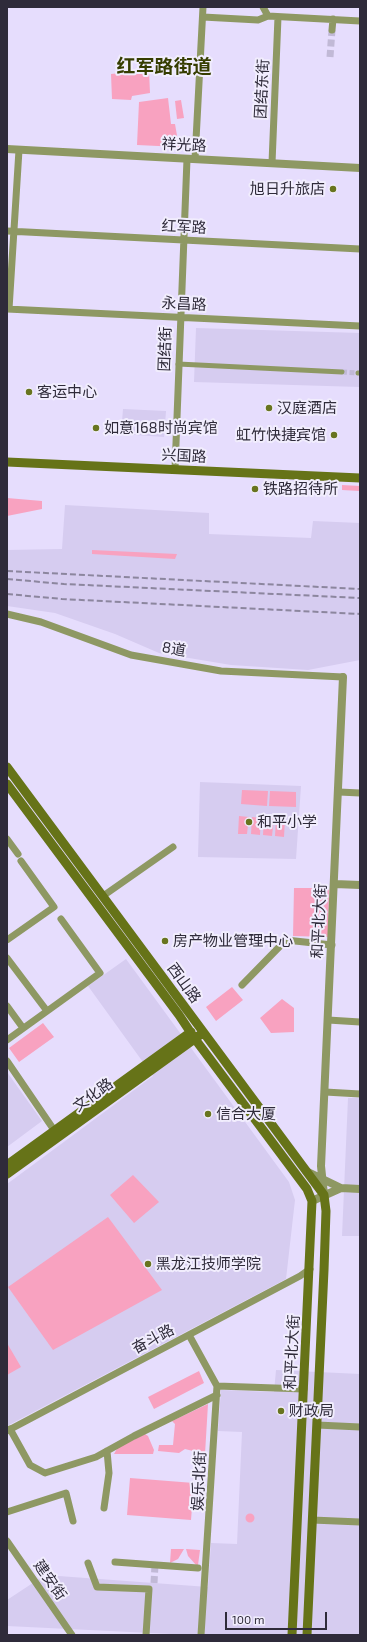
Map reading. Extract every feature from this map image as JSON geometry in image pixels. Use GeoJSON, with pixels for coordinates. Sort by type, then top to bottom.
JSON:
{"type":"FeatureCollection","features":[{"type":"Feature","properties":{"kind":"main road","name":"兴国路"},"geometry":{"type":"LineString","coordinates":[[7,462],[360,478]]}},
{"type":"Feature","properties":{"kind":"main road","name":"西山路"},"geometry":{"type":"LineString","coordinates":[[7,767],[103,896],[198,1034],[315,1187],[324,1195]]}},
{"type":"Feature","properties":{"kind":"main road","name":"西山路"},"geometry":{"type":"LineString","coordinates":[[8,787],[139,959],[305,1171],[315,1187]]}},
{"type":"Feature","properties":{"kind":"main road","name":"文化路"},"geometry":{"type":"LineString","coordinates":[[7,1165],[198,1034]]}},
{"type":"Feature","properties":{"kind":"main road","name":"文化路"},"geometry":{"type":"LineString","coordinates":[[7,1174],[51,1136]]}},
{"type":"Feature","properties":{"kind":"main road","name":"和平北大街"},"geometry":{"type":"LineString","coordinates":[[292,1635],[315,1187]]}},
{"type":"Feature","properties":{"kind":"main road","name":"和平北大街"},"geometry":{"type":"LineString","coordinates":[[307,1635],[326,1211],[324,1195]]}},
{"type":"Feature","properties":{"kind":"street","name":"团结街"},"geometry":{"type":"LineString","coordinates":[[175,469],[183,240],[203,7]]}},
{"type":"Feature","properties":{"kind":"street"},"geometry":{"type":"LineString","coordinates":[[263,7],[268,16]]}},
{"type":"Feature","properties":{"kind":"street"},"geometry":{"type":"LineString","coordinates":[[203,17],[258,20],[268,16],[360,21]]}},
{"type":"Feature","properties":{"kind":"street","name":"团结东街"},"geometry":{"type":"LineString","coordinates":[[272,163],[278,17]]}},
{"type":"Feature","properties":{"kind":"street"},"geometry":{"type":"LineString","coordinates":[[332,30],[333,19]]}},
{"type":"Feature","properties":{"kind":"street","name":"祥光路"},"geometry":{"type":"LineString","coordinates":[[7,149],[360,168]]}},
{"type":"Feature","properties":{"kind":"street"},"geometry":{"type":"LineString","coordinates":[[8,309],[11,231],[19,150]]}},
{"type":"Feature","properties":{"kind":"street","name":"红军路"},"geometry":{"type":"LineString","coordinates":[[11,231],[360,249]]}},
{"type":"Feature","properties":{"kind":"street","name":"永昌路"},"geometry":{"type":"LineString","coordinates":[[8,309],[360,326]]}},
{"type":"Feature","properties":{"kind":"street"},"geometry":{"type":"LineString","coordinates":[[178,364],[342,372]]}},
{"type":"Feature","properties":{"kind":"street","name":"8道"},"geometry":{"type":"LineString","coordinates":[[7,614],[41,622],[131,655],[221,671],[343,677]]}},
{"type":"Feature","properties":{"kind":"street","name":"和平北大街"},"geometry":{"type":"LineString","coordinates":[[315,1187],[321,1166],[335,884],[343,677]]}},
{"type":"Feature","properties":{"kind":"street"},"geometry":{"type":"LineString","coordinates":[[339,792],[360,793]]}},
{"type":"Feature","properties":{"kind":"street"},"geometry":{"type":"LineString","coordinates":[[7,839],[54,907],[7,940]]}},
{"type":"Feature","properties":{"kind":"street"},"geometry":{"type":"LineString","coordinates":[[103,896],[173,847]]}},
{"type":"Feature","properties":{"kind":"street"},"geometry":{"type":"LineString","coordinates":[[335,884],[360,885]]}},
{"type":"Feature","properties":{"kind":"street"},"geometry":{"type":"LineString","coordinates":[[7,1040],[100,973],[61,919]]}},
{"type":"Feature","properties":{"kind":"street"},"geometry":{"type":"LineString","coordinates":[[242,985],[286,940],[332,945]]}},
{"type":"Feature","properties":{"kind":"street"},"geometry":{"type":"LineString","coordinates":[[7,958],[47,1011]]}},
{"type":"Feature","properties":{"kind":"street"},"geometry":{"type":"LineString","coordinates":[[7,1006],[24,1028]]}},
{"type":"Feature","properties":{"kind":"street"},"geometry":{"type":"LineString","coordinates":[[328,1020],[360,1022]]}},
{"type":"Feature","properties":{"kind":"street"},"geometry":{"type":"LineString","coordinates":[[7,1061],[51,1136]]}},
{"type":"Feature","properties":{"kind":"street"},"geometry":{"type":"LineString","coordinates":[[325,1092],[360,1094]]}},
{"type":"Feature","properties":{"kind":"street"},"geometry":{"type":"LineString","coordinates":[[315,1187],[360,1189]]}},
{"type":"Feature","properties":{"kind":"street"},"geometry":{"type":"LineString","coordinates":[[324,1195],[341,1188]]}},
{"type":"Feature","properties":{"kind":"street","name":"奋斗路"},"geometry":{"type":"LineString","coordinates":[[9,1430],[310,1269]]}},
{"type":"Feature","properties":{"kind":"street","name":"娱乐北街"},"geometry":{"type":"LineString","coordinates":[[189,1335],[217,1386],[201,1635]]}},
{"type":"Feature","properties":{"kind":"street"},"geometry":{"type":"LineString","coordinates":[[217,1386],[304,1389]]}},
{"type":"Feature","properties":{"kind":"street"},"geometry":{"type":"LineString","coordinates":[[9,1430],[30,1465],[45,1473],[82,1462],[107,1451],[217,1395]]}},
{"type":"Feature","properties":{"kind":"street"},"geometry":{"type":"LineString","coordinates":[[317,1425],[360,1427]]}},
{"type":"Feature","properties":{"kind":"street"},"geometry":{"type":"LineString","coordinates":[[104,1508],[109,1472],[107,1451]]}},
{"type":"Feature","properties":{"kind":"street"},"geometry":{"type":"LineString","coordinates":[[7,1512],[66,1492],[73,1521]]}},
{"type":"Feature","properties":{"kind":"street"},"geometry":{"type":"LineString","coordinates":[[312,1520],[360,1522]]}},
{"type":"Feature","properties":{"kind":"street","name":"建安街"},"geometry":{"type":"LineString","coordinates":[[7,1541],[72,1635]]}},
{"type":"Feature","properties":{"kind":"street"},"geometry":{"type":"LineString","coordinates":[[115,1562],[198,1568]]}},
{"type":"Feature","properties":{"kind":"street"},"geometry":{"type":"LineString","coordinates":[[88,1564],[97,1587],[152,1586],[146,1635]]}},
{"type":"Feature","properties":{"kind":"shaded area"},"geometry":{"type":"Polygon","coordinates":[[[149,70],[150,93],[132,96],[131,100],[112,99],[111,74],[149,70]]]}},
{"type":"Feature","properties":{"kind":"shaded area"},"geometry":{"type":"Polygon","coordinates":[[[168,98],[171,124],[175,124],[179,147],[137,145],[139,102],[168,98]]]}},
{"type":"Feature","properties":{"kind":"shaded area"},"geometry":{"type":"Polygon","coordinates":[[[181,100],[184,118],[177,119],[175,101],[181,100]]]}},
{"type":"Feature","properties":{"kind":"shaded area"},"geometry":{"type":"Polygon","coordinates":[[[196,328],[360,333],[360,387],[194,382],[196,328]]]}},
{"type":"Feature","properties":{"kind":"shaded area"},"geometry":{"type":"Polygon","coordinates":[[[123,409],[166,411],[164,437],[121,434],[123,409]]]}},
{"type":"Feature","properties":{"kind":"shaded area"},"geometry":{"type":"Polygon","coordinates":[[[342,485],[360,486],[360,491],[342,490],[342,485]]]}},
{"type":"Feature","properties":{"kind":"shaded area"},"geometry":{"type":"Polygon","coordinates":[[[7,498],[42,501],[42,509],[7,516],[7,498]]]}},
{"type":"Feature","properties":{"kind":"shaded area"},"geometry":{"type":"Polygon","coordinates":[[[65,505],[209,513],[209,534],[311,538],[313,521],[360,523],[360,660],[308,670],[231,665],[159,653],[115,634],[55,613],[7,606],[7,550],[62,549],[65,505]]]}},
{"type":"Feature","properties":{"kind":"shaded area"},"geometry":{"type":"Polygon","coordinates":[[[92,550],[177,554],[175,559],[92,554],[92,550]]]}},
{"type":"Feature","properties":{"kind":"shaded area","name":"和平小学"},"geometry":{"type":"Polygon","coordinates":[[[200,782],[301,786],[296,859],[198,857],[200,782]]]}},
{"type":"Feature","properties":{"kind":"shaded area"},"geometry":{"type":"Polygon","coordinates":[[[242,790],[268,791],[267,806],[241,804],[242,790]]]}},
{"type":"Feature","properties":{"kind":"shaded area"},"geometry":{"type":"Polygon","coordinates":[[[270,791],[296,792],[296,807],[269,806],[270,791]]]}},
{"type":"Feature","properties":{"kind":"shaded area"},"geometry":{"type":"Polygon","coordinates":[[[239,816],[249,817],[247,834],[238,834],[239,816]]]}},
{"type":"Feature","properties":{"kind":"shaded area"},"geometry":{"type":"Polygon","coordinates":[[[252,817],[261,818],[260,835],[251,834],[252,817]]]}},
{"type":"Feature","properties":{"kind":"shaded area"},"geometry":{"type":"Polygon","coordinates":[[[264,817],[274,818],[272,836],[263,835],[264,817]]]}},
{"type":"Feature","properties":{"kind":"shaded area"},"geometry":{"type":"Polygon","coordinates":[[[276,819],[285,819],[284,837],[275,836],[276,819]]]}},
{"type":"Feature","properties":{"kind":"shaded area"},"geometry":{"type":"Polygon","coordinates":[[[294,888],[329,888],[328,937],[293,936],[294,888]]]}},
{"type":"Feature","properties":{"kind":"shaded area","name":"黑龙江技师学院"},"geometry":{"type":"Polygon","coordinates":[[[126,959],[289,1182],[295,1200],[286,1279],[7,1426],[7,1184],[153,1076],[88,986],[126,959]]]}},
{"type":"Feature","properties":{"kind":"shaded area"},"geometry":{"type":"Polygon","coordinates":[[[232,987],[243,1000],[216,1021],[206,1007],[232,987]]]}},
{"type":"Feature","properties":{"kind":"shaded area"},"geometry":{"type":"Polygon","coordinates":[[[282,999],[294,1008],[294,1032],[271,1033],[260,1018],[282,999]]]}},
{"type":"Feature","properties":{"kind":"shaded area"},"geometry":{"type":"Polygon","coordinates":[[[43,1023],[54,1037],[19,1062],[9,1048],[43,1023]]]}},
{"type":"Feature","properties":{"kind":"shaded area"},"geometry":{"type":"Polygon","coordinates":[[[7,1072],[42,1121],[7,1147],[7,1072]]]}},
{"type":"Feature","properties":{"kind":"shaded area"},"geometry":{"type":"Polygon","coordinates":[[[348,1098],[360,1098],[360,1236],[342,1236],[348,1098]]]}},
{"type":"Feature","properties":{"kind":"shaded area"},"geometry":{"type":"Polygon","coordinates":[[[133,1175],[159,1202],[134,1223],[110,1195],[133,1175]]]}},
{"type":"Feature","properties":{"kind":"shaded area"},"geometry":{"type":"Polygon","coordinates":[[[108,1217],[162,1290],[53,1350],[8,1287],[108,1217]]]}},
{"type":"Feature","properties":{"kind":"shaded area"},"geometry":{"type":"Polygon","coordinates":[[[7,1343],[21,1367],[7,1375],[7,1343]]]}},
{"type":"Feature","properties":{"kind":"shaded area"},"geometry":{"type":"Polygon","coordinates":[[[276,1370],[360,1374],[360,1635],[192,1635],[7,1626],[7,1600],[45,1575],[208,1587],[211,1543],[237,1544],[242,1432],[218,1431],[221,1390],[274,1392],[276,1370]]]}},
{"type":"Feature","properties":{"kind":"shaded area"},"geometry":{"type":"Polygon","coordinates":[[[199,1371],[204,1383],[154,1409],[148,1397],[199,1371]]]}},
{"type":"Feature","properties":{"kind":"shaded area"},"geometry":{"type":"Polygon","coordinates":[[[208,1404],[205,1454],[185,1449],[179,1453],[158,1451],[159,1445],[173,1445],[175,1424],[172,1421],[208,1404]]]}},
{"type":"Feature","properties":{"kind":"shaded area"},"geometry":{"type":"Polygon","coordinates":[[[145,1434],[148,1436],[154,1450],[153,1454],[114,1454],[118,1447],[145,1434]]]}},
{"type":"Feature","properties":{"kind":"shaded area"},"geometry":{"type":"Polygon","coordinates":[[[130,1478],[194,1483],[191,1520],[127,1515],[130,1478]]]}},
{"type":"Feature","properties":{"kind":"shaded area"},"geometry":{"type":"Polygon","coordinates":[[[250,1513],[255,1518],[250,1523],[245,1518],[250,1513]]]}},
{"type":"Feature","properties":{"kind":"shaded area"},"geometry":{"type":"Polygon","coordinates":[[[171,1549],[184,1549],[178,1559],[170,1563],[171,1549]]]}},
{"type":"Feature","properties":{"kind":"shaded area"},"geometry":{"type":"Polygon","coordinates":[[[186,1549],[200,1550],[198,1565],[196,1565],[188,1556],[186,1549]]]}},
{"type":"Feature","properties":{"kind":"tunnel"},"geometry":{"type":"LineString","coordinates":[[330,57],[332,30]]}},
{"type":"Feature","properties":{"kind":"tunnel"},"geometry":{"type":"LineString","coordinates":[[342,372],[358,373]]}},
{"type":"Feature","properties":{"kind":"tunnel"},"geometry":{"type":"LineString","coordinates":[[154,1583],[155,1565]]}},
{"type":"Feature","properties":{"kind":"railway"},"geometry":{"type":"LineString","coordinates":[[7,571],[360,589]]}},
{"type":"Feature","properties":{"kind":"railway"},"geometry":{"type":"LineString","coordinates":[[7,579],[64,584],[360,598]]}},
{"type":"Feature","properties":{"kind":"railway"},"geometry":{"type":"LineString","coordinates":[[7,594],[62,599],[360,614]]}},
{"type":"Feature","properties":{"kind":"place","name":"旭日升旅店"},"geometry":{"type":"Point","coordinates":[333,189]}},
{"type":"Feature","properties":{"kind":"place","name":"客运中心"},"geometry":{"type":"Point","coordinates":[29,392]}},
{"type":"Feature","properties":{"kind":"place","name":"汉庭酒店"},"geometry":{"type":"Point","coordinates":[269,408]}},
{"type":"Feature","properties":{"kind":"place","name":"如意168时尚宾馆"},"geometry":{"type":"Point","coordinates":[96,428]}},
{"type":"Feature","properties":{"kind":"place","name":"虹竹快捷宾馆"},"geometry":{"type":"Point","coordinates":[334,435]}},
{"type":"Feature","properties":{"kind":"place","name":"铁路招待所"},"geometry":{"type":"Point","coordinates":[255,489]}},
{"type":"Feature","properties":{"kind":"place","name":"和平小学"},"geometry":{"type":"Point","coordinates":[249,822]}},
{"type":"Feature","properties":{"kind":"place","name":"房产物业管理中心"},"geometry":{"type":"Point","coordinates":[165,941]}},
{"type":"Feature","properties":{"kind":"place","name":"信合大厦"},"geometry":{"type":"Point","coordinates":[208,1114]}},
{"type":"Feature","properties":{"kind":"place","name":"黑龙江技师学院"},"geometry":{"type":"Point","coordinates":[148,1264]}},
{"type":"Feature","properties":{"kind":"place","name":"财政局"},"geometry":{"type":"Point","coordinates":[281,1411]}},
{"type":"Feature","properties":{"kind":"district","name":"红军路街道"},"geometry":{"type":"Point","coordinates":[164,67]}}]}
